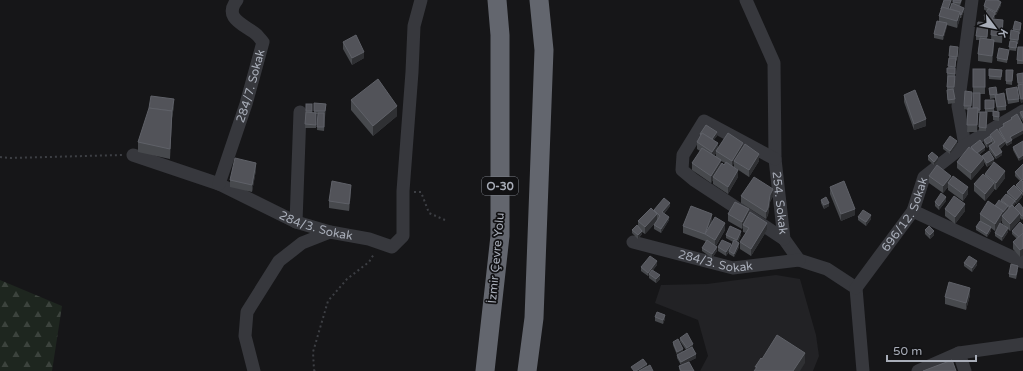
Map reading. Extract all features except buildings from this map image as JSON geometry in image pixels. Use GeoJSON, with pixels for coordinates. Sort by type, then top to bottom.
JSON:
{"type":"FeatureCollection","features":[{"type":"Feature","properties":{"kind":"highway","name":"İzmir Çevre Yolu"},"geometry":{"type":"LineString","coordinates":[[485,371],[500,236],[500,35],[497,0]]}},
{"type":"Feature","properties":{"kind":"highway"},"geometry":{"type":"LineString","coordinates":[[527,371],[534,318],[544,50],[539,0]]}},
{"type":"Feature","properties":{"kind":"street","name":"284/7. Sokak"},"geometry":{"type":"LineString","coordinates":[[219,184],[246,104],[263,42],[257,35],[237,22],[232,14],[233,5],[237,0]]}},
{"type":"Feature","properties":{"kind":"street"},"geometry":{"type":"LineString","coordinates":[[403,191],[414,26],[421,0]]}},
{"type":"Feature","properties":{"kind":"street","name":"254. Sokak"},"geometry":{"type":"LineString","coordinates":[[746,0],[774,63],[775,159],[784,239],[799,260]]}},
{"type":"Feature","properties":{"kind":"street"},"geometry":{"type":"LineString","coordinates":[[965,145],[958,106],[972,0]]}},
{"type":"Feature","properties":{"kind":"street","name":"696/12. Sokak"},"geometry":{"type":"LineString","coordinates":[[856,288],[913,211],[924,177],[965,145],[1023,111]]}},
{"type":"Feature","properties":{"kind":"street"},"geometry":{"type":"LineString","coordinates":[[296,222],[300,112]]}},
{"type":"Feature","properties":{"kind":"street"},"geometry":{"type":"LineString","coordinates":[[775,159],[704,121],[683,155],[682,170],[694,180],[784,239]]}},
{"type":"Feature","properties":{"kind":"street","name":"284/3. Sokak"},"geometry":{"type":"LineString","coordinates":[[133,155],[219,184],[296,222],[330,232],[369,238],[392,247],[403,236],[403,191]]}},
{"type":"Feature","properties":{"kind":"street"},"geometry":{"type":"LineString","coordinates":[[913,211],[1023,262]]}},
{"type":"Feature","properties":{"kind":"street"},"geometry":{"type":"LineString","coordinates":[[254,371],[245,336],[247,312],[279,261],[302,244],[330,232]]}},
{"type":"Feature","properties":{"kind":"street","name":"284/3. Sokak"},"geometry":{"type":"LineString","coordinates":[[633,242],[733,268],[799,260]]}},
{"type":"Feature","properties":{"kind":"street"},"geometry":{"type":"LineString","coordinates":[[799,260],[827,269],[856,288],[863,371]]}},
{"type":"Feature","properties":{"kind":"street"},"geometry":{"type":"LineString","coordinates":[[918,371],[959,353],[1023,344]]}},
{"type":"Feature","properties":{"kind":"street"},"geometry":{"type":"LineString","coordinates":[[959,353],[966,371]]}},
{"type":"Feature","properties":{"kind":"path"},"geometry":{"type":"LineString","coordinates":[[0,157],[133,155]]}},
{"type":"Feature","properties":{"kind":"path"},"geometry":{"type":"LineString","coordinates":[[403,191],[421,192],[428,213],[445,220]]}},
{"type":"Feature","properties":{"kind":"path"},"geometry":{"type":"LineString","coordinates":[[316,371],[314,370],[313,352],[328,300],[347,279],[369,262],[382,243]]}},
{"type":"Feature","properties":{"kind":"shaded area"},"geometry":{"type":"Polygon","coordinates":[[[776,275],[800,279],[816,335],[819,356],[813,371],[700,371],[708,356],[698,320],[655,303],[661,285],[707,284],[776,275]]]}},
{"type":"Feature","properties":{"kind":"green space"},"geometry":{"type":"Polygon","coordinates":[[[0,280],[62,306],[52,371],[0,371],[0,280]]]}}]}
